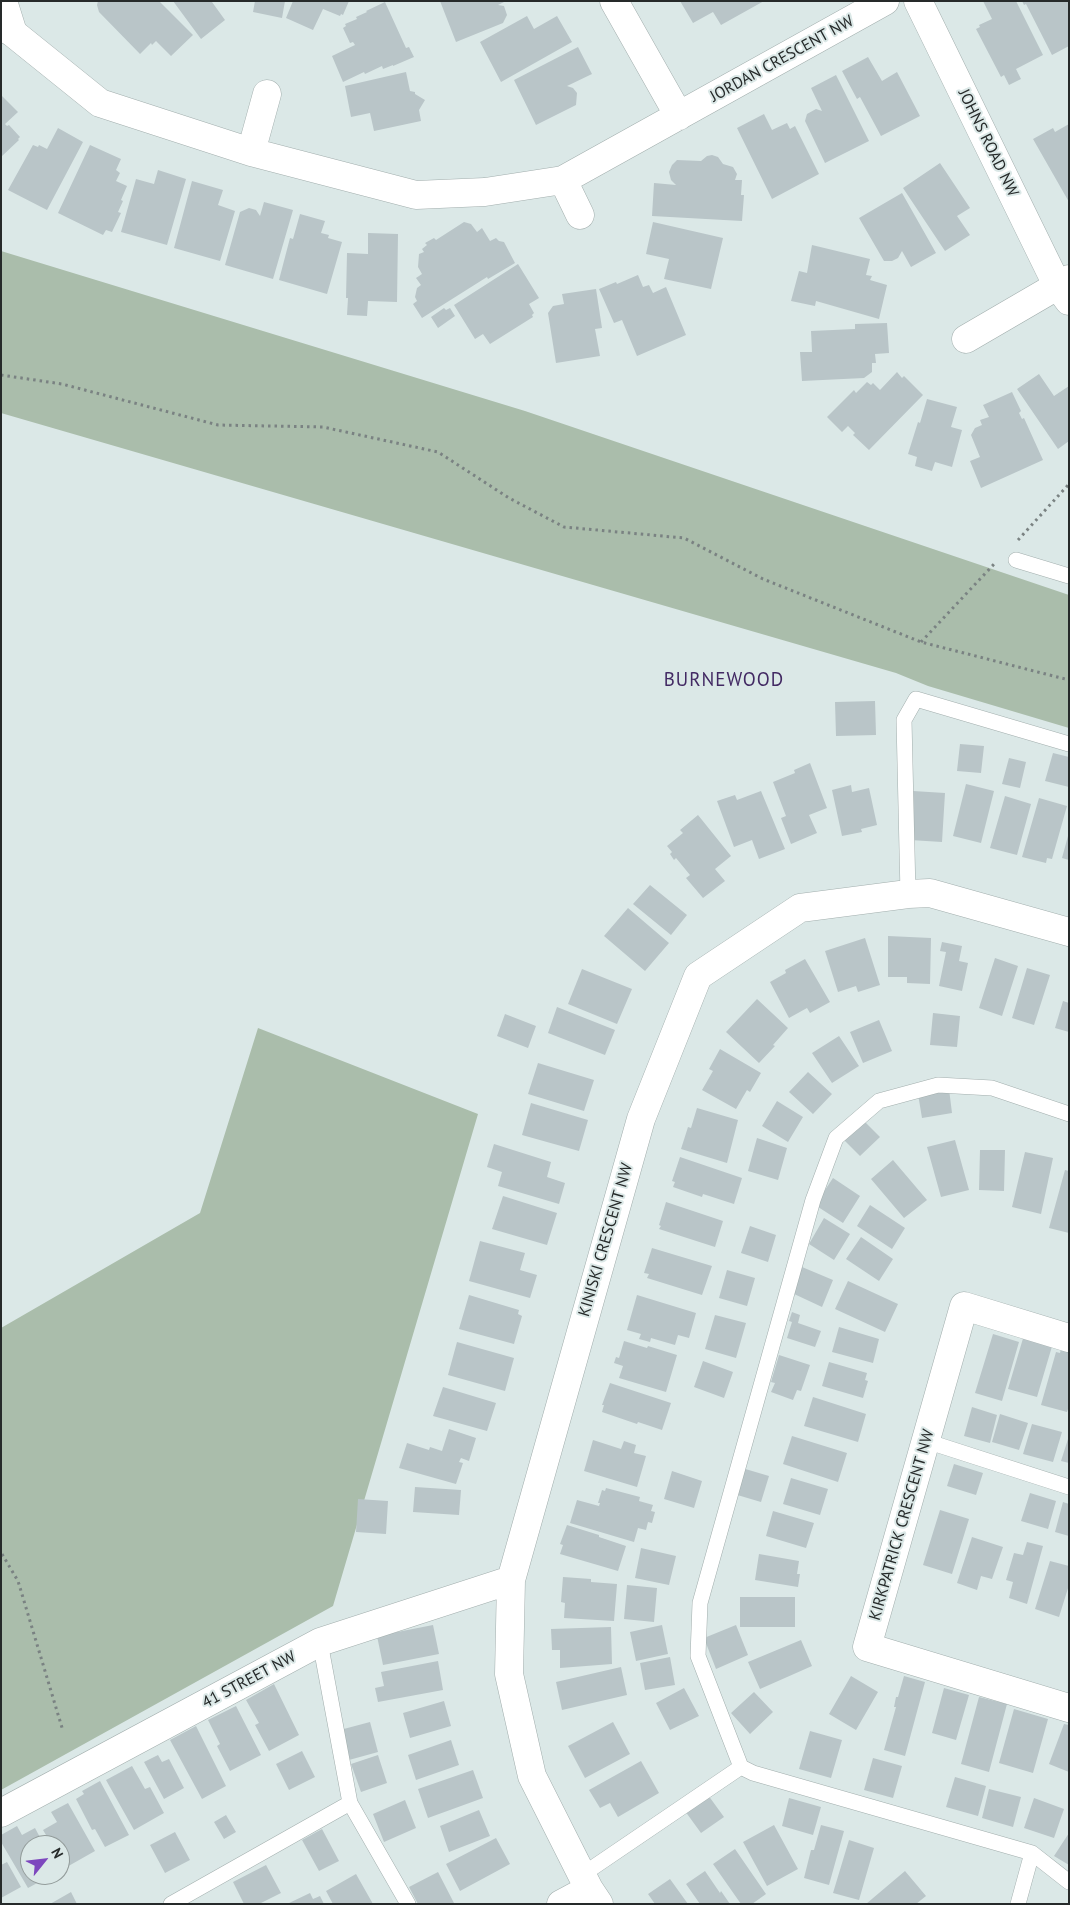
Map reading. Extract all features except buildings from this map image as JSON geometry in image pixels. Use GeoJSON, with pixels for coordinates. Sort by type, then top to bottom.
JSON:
{"type":"FeatureCollection","features":[{"type":"Feature","properties":{"kind":"street","name":"JORDAN CRESCENT NW"},"geometry":{"type":"LineString","coordinates":[[3,1],[7,29],[100,103],[251,152],[416,195],[485,192],[563,180],[885,1]]}},
{"type":"Feature","properties":{"kind":"street"},"geometry":{"type":"LineString","coordinates":[[614,1],[680,116]]}},
{"type":"Feature","properties":{"kind":"street","name":"JOHNS ROAD NW"},"geometry":{"type":"LineString","coordinates":[[918,1],[1065,288],[966,339]]}},
{"type":"Feature","properties":{"kind":"street"},"geometry":{"type":"LineString","coordinates":[[251,152],[267,94]]}},
{"type":"Feature","properties":{"kind":"street"},"geometry":{"type":"LineString","coordinates":[[563,180],[580,215]]}},
{"type":"Feature","properties":{"kind":"street","name":"KINISKI CRESCENT NW"},"geometry":{"type":"LineString","coordinates":[[590,1889],[532,1776],[509,1674],[511,1580],[641,1119],[698,976],[800,908],[908,894],[930,893],[1069,932]]}},
{"type":"Feature","properties":{"kind":"street","name":"KIRKPATRICK CRESCENT NW"},"geometry":{"type":"LineString","coordinates":[[1069,1338],[964,1306],[867,1647],[1069,1708]]}},
{"type":"Feature","properties":{"kind":"street","name":"41 STREET NW"},"geometry":{"type":"LineString","coordinates":[[1,1813],[320,1642],[511,1580]]}},
{"type":"Feature","properties":{"kind":"street"},"geometry":{"type":"LineString","coordinates":[[561,1904],[590,1889]]}},
{"type":"Feature","properties":{"kind":"lane"},"geometry":{"type":"LineString","coordinates":[[1016,560],[1069,576]]}},
{"type":"Feature","properties":{"kind":"lane"},"geometry":{"type":"LineString","coordinates":[[908,894],[904,720],[916,699],[1069,744]]}},
{"type":"Feature","properties":{"kind":"lane"},"geometry":{"type":"LineString","coordinates":[[1069,1114],[992,1088],[938,1085],[879,1101],[836,1138],[813,1200],[700,1603],[698,1656],[741,1767],[753,1773],[1032,1853],[1069,1882]]}},
{"type":"Feature","properties":{"kind":"lane"},"geometry":{"type":"LineString","coordinates":[[926,1441],[1069,1486]]}},
{"type":"Feature","properties":{"kind":"lane"},"geometry":{"type":"LineString","coordinates":[[320,1642],[350,1803],[408,1904]]}},
{"type":"Feature","properties":{"kind":"lane"},"geometry":{"type":"LineString","coordinates":[[590,1889],[741,1767]]}},
{"type":"Feature","properties":{"kind":"lane"},"geometry":{"type":"LineString","coordinates":[[171,1904],[350,1803]]}},
{"type":"Feature","properties":{"kind":"lane"},"geometry":{"type":"LineString","coordinates":[[1018,1904],[1032,1853]]}},
{"type":"Feature","properties":{"kind":"path"},"geometry":{"type":"LineString","coordinates":[[1,375],[62,384],[218,425],[323,427],[438,452],[509,498],[564,527],[684,538],[764,579],[921,642],[1069,680]]}},
{"type":"Feature","properties":{"kind":"path"},"geometry":{"type":"LineString","coordinates":[[2,1554],[18,1581],[63,1731]]}},
{"type":"Feature","properties":{"kind":"green space"},"geometry":{"type":"Polygon","coordinates":[[[1,251],[525,411],[1069,595],[1069,728],[928,686],[896,673],[1,413],[1,251]]]}},
{"type":"Feature","properties":{"kind":"green space"},"geometry":{"type":"Polygon","coordinates":[[[258,1028],[478,1114],[333,1606],[1,1790],[1,1328],[200,1213],[258,1028]]]}},
{"type":"Feature","properties":{"kind":"district","name":"BURNEWOOD"},"geometry":{"type":"Point","coordinates":[724,681]}}]}
